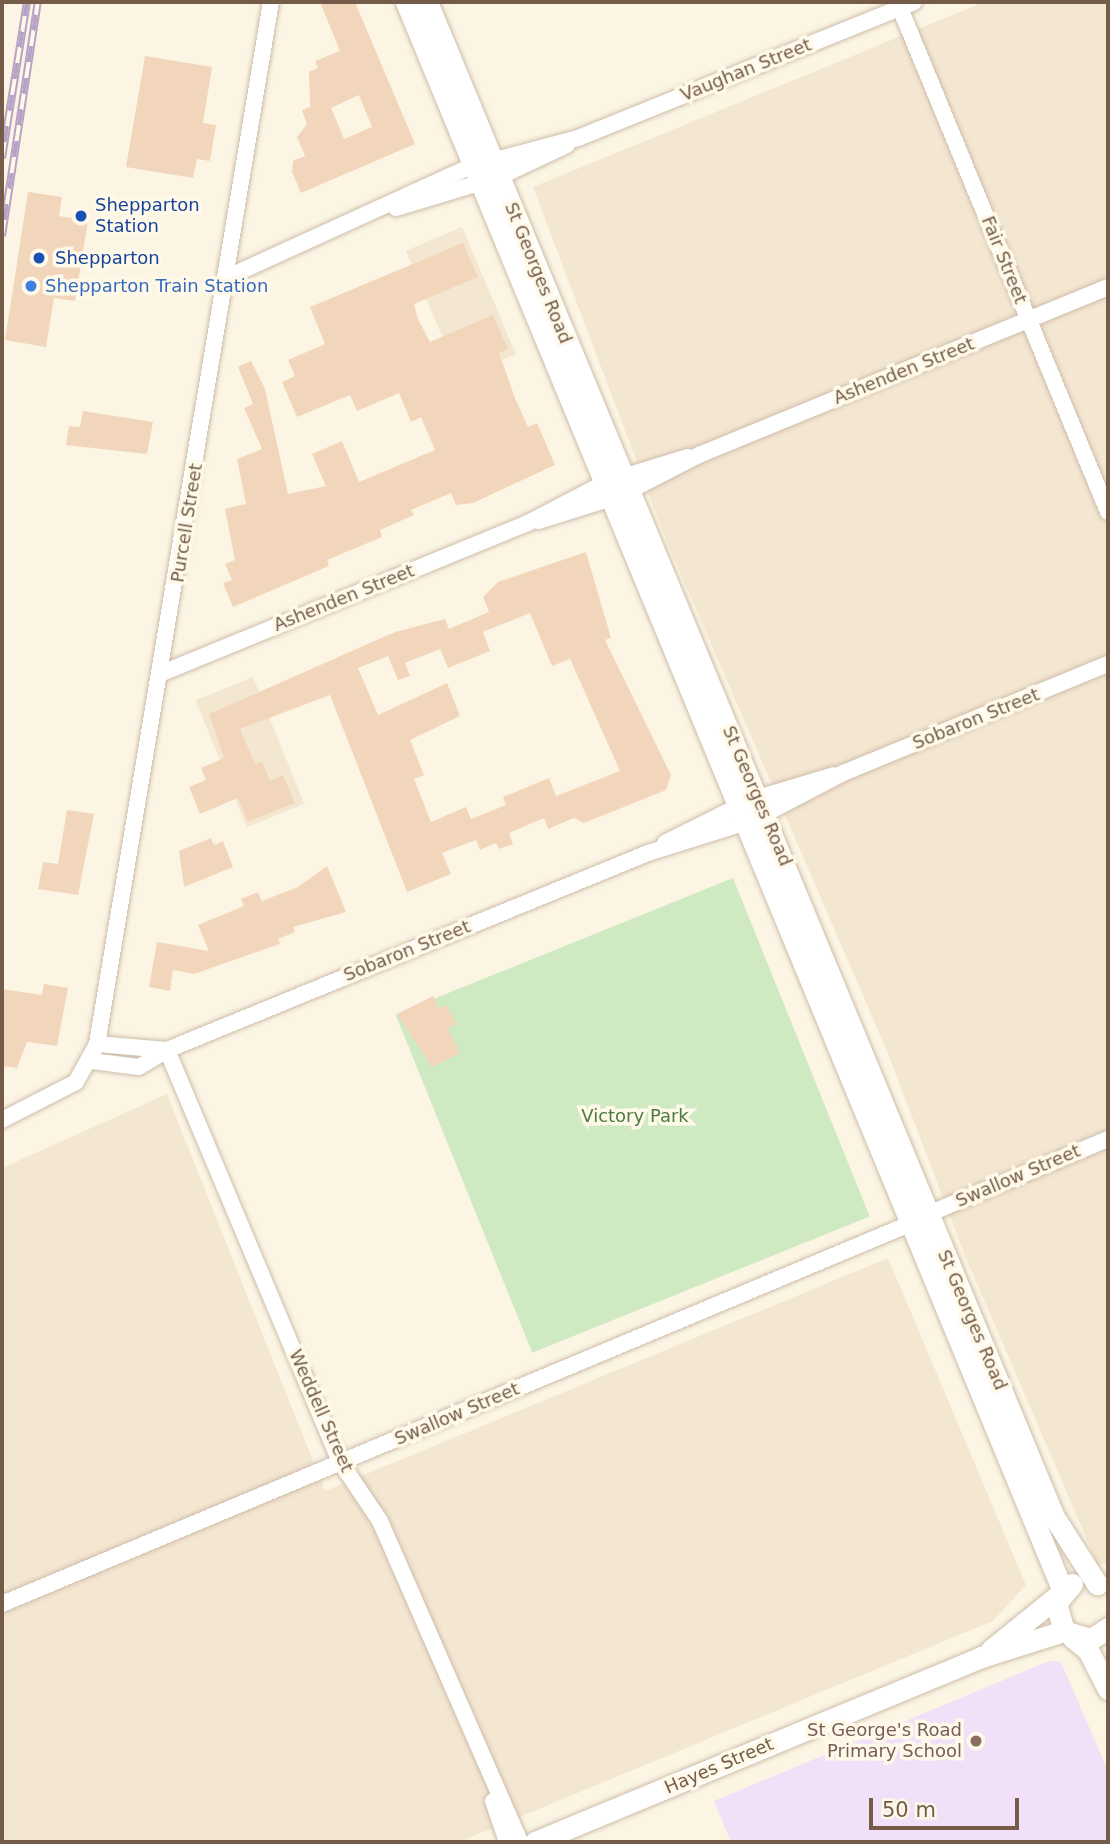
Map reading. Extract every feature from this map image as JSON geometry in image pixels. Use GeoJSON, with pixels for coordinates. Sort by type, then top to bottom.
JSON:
{"type":"FeatureCollection","features":[{"type":"Feature","properties":{"kind":"street","name":"Purcell Street"},"geometry":{"type":"LineString","coordinates":[[92,1061],[162,673],[271,2]]}},
{"type":"Feature","properties":{"kind":"street","name":"St Georges Road"},"geometry":{"type":"LineString","coordinates":[[406,2],[487,171]]}},
{"type":"Feature","properties":{"kind":"street","name":"St Georges Road"},"geometry":{"type":"LineString","coordinates":[[427,2],[487,171],[528,275],[652,574],[685,624],[762,806],[800,902],[826,991],[1048,1527],[1061,1593],[1055,1613],[1068,1634]]}},
{"type":"Feature","properties":{"kind":"street","name":"Vaughan Street"},"geometry":{"type":"LineString","coordinates":[[228,277],[380,212],[578,138],[907,5]]}},
{"type":"Feature","properties":{"kind":"street","name":"Fair Street"},"geometry":{"type":"LineString","coordinates":[[907,5],[1029,320],[1108,512]]}},
{"type":"Feature","properties":{"kind":"street","name":"Ashenden Street"},"geometry":{"type":"LineString","coordinates":[[162,673],[1108,287]]}},
{"type":"Feature","properties":{"kind":"street","name":"St Georges Road"},"geometry":{"type":"LineString","coordinates":[[652,574],[664,632],[740,815],[780,910],[826,991]]}},
{"type":"Feature","properties":{"kind":"street"},"geometry":{"type":"LineString","coordinates":[[664,632],[685,624]]}},
{"type":"Feature","properties":{"kind":"street","name":"Sobaron Street"},"geometry":{"type":"LineString","coordinates":[[762,806],[1108,664]]}},
{"type":"Feature","properties":{"kind":"street"},"geometry":{"type":"LineString","coordinates":[[684,678],[704,670]]}},
{"type":"Feature","properties":{"kind":"street"},"geometry":{"type":"LineString","coordinates":[[705,729],[726,721]]}},
{"type":"Feature","properties":{"kind":"street"},"geometry":{"type":"LineString","coordinates":[[740,815],[762,806]]}},
{"type":"Feature","properties":{"kind":"street","name":"Sobaron Street"},"geometry":{"type":"LineString","coordinates":[[92,1061],[139,1067],[167,1049],[740,815]]}},
{"type":"Feature","properties":{"kind":"street"},"geometry":{"type":"LineString","coordinates":[[780,910],[800,902]]}},
{"type":"Feature","properties":{"kind":"street","name":"Sobaron Street"},"geometry":{"type":"LineString","coordinates":[[97,1044],[167,1049]]}},
{"type":"Feature","properties":{"kind":"street","name":"Weddell Street"},"geometry":{"type":"LineString","coordinates":[[167,1049],[341,1463],[380,1521],[484,1768],[520,1842]]}},
{"type":"Feature","properties":{"kind":"street"},"geometry":{"type":"LineString","coordinates":[[2,1120],[66,1091],[92,1061]]}},
{"type":"Feature","properties":{"kind":"street","name":"Swallow Street"},"geometry":{"type":"LineString","coordinates":[[2,1604],[1108,1139]]}},
{"type":"Feature","properties":{"kind":"street","name":"St Georges Road"},"geometry":{"type":"LineString","coordinates":[[1048,1527],[1104,1586]]}},
{"type":"Feature","properties":{"kind":"street"},"geometry":{"type":"LineString","coordinates":[[1061,1593],[1079,1581],[1104,1586]]}},
{"type":"Feature","properties":{"kind":"street","name":"Hayes Street"},"geometry":{"type":"LineString","coordinates":[[981,1657],[1061,1593]]}},
{"type":"Feature","properties":{"kind":"street","name":"Hayes Street"},"geometry":{"type":"LineString","coordinates":[[535,1842],[981,1657],[1068,1634],[1091,1639],[1108,1628]]}},
{"type":"Feature","properties":{"kind":"street"},"geometry":{"type":"LineString","coordinates":[[1068,1634],[1088,1650],[1108,1689]]}},
{"type":"Feature","properties":{"kind":"street","name":"Weddell Street"},"geometry":{"type":"LineString","coordinates":[[484,1768],[507,1842]]}},
{"type":"Feature","properties":{"kind":"shaded area"},"geometry":{"type":"Polygon","coordinates":[[[984,2],[1108,2],[1108,1565],[1097,1563],[965,1256],[887,1051],[667,542],[533,187],[984,2]]]}},
{"type":"Feature","properties":{"kind":"shaded area"},"geometry":{"type":"Polygon","coordinates":[[[462,227],[516,354],[460,378],[406,251],[462,227]]]}},
{"type":"Feature","properties":{"kind":"shaded area"},"geometry":{"type":"Polygon","coordinates":[[[253,677],[304,804],[247,827],[196,700],[253,677]]]}},
{"type":"Feature","properties":{"kind":"shaded area"},"geometry":{"type":"Polygon","coordinates":[[[167,1094],[325,1491],[888,1258],[1026,1585],[993,1621],[459,1842],[2,1842],[2,1168],[167,1094]]]}},
{"type":"Feature","properties":{"kind":"shaded area","name":"St George's Road Primary School"},"geometry":{"type":"Polygon","coordinates":[[[1049,1661],[1061,1662],[1108,1771],[1108,1842],[731,1842],[714,1801],[1049,1661]]]}},
{"type":"Feature","properties":{"kind":"green space","name":"Victory Park"},"geometry":{"type":"Polygon","coordinates":[[[733,878],[870,1216],[532,1353],[396,1014],[733,878]]]}},
{"type":"Feature","properties":{"kind":"building"},"geometry":{"type":"Polygon","coordinates":[[[320,2],[355,2],[415,144],[301,193],[292,172],[293,161],[305,156],[297,137],[307,124],[302,110],[310,107],[309,72],[318,68],[315,61],[340,51],[320,2]],[[359,95],[331,108],[344,139],[372,127],[359,95]]]}},
{"type":"Feature","properties":{"kind":"building"},"geometry":{"type":"Polygon","coordinates":[[[145,56],[212,67],[203,123],[216,125],[210,161],[197,159],[193,178],[126,167],[145,56]]]}},
{"type":"Feature","properties":{"kind":"building","name":"Shepparton"},"geometry":{"type":"Polygon","coordinates":[[[28,192],[62,197],[59,216],[88,221],[75,301],[54,298],[46,347],[5,340],[28,192]]]}},
{"type":"Feature","properties":{"kind":"building"},"geometry":{"type":"Polygon","coordinates":[[[463,243],[478,277],[414,304],[418,319],[430,342],[493,315],[508,349],[499,353],[515,398],[528,427],[537,423],[555,465],[473,503],[456,505],[451,493],[411,510],[414,515],[380,530],[382,537],[327,560],[329,566],[233,607],[223,583],[232,580],[225,564],[235,560],[225,509],[246,504],[237,459],[262,449],[244,408],[253,404],[238,367],[251,361],[265,389],[288,494],[326,486],[312,454],[342,441],[359,482],[435,450],[421,417],[411,422],[399,393],[357,411],[350,395],[297,417],[282,382],[295,376],[288,360],[325,344],[310,307],[463,243]]]}},
{"type":"Feature","properties":{"kind":"building"},"geometry":{"type":"Polygon","coordinates":[[[83,411],[153,422],[147,454],[66,445],[69,426],[80,427],[83,411]]]}},
{"type":"Feature","properties":{"kind":"building"},"geometry":{"type":"Polygon","coordinates":[[[586,552],[611,638],[605,640],[671,775],[666,790],[584,823],[574,818],[548,829],[544,818],[509,833],[513,844],[499,849],[496,843],[480,850],[476,840],[442,853],[451,874],[407,892],[330,695],[240,729],[255,764],[262,762],[270,781],[283,775],[295,803],[248,822],[238,798],[200,814],[189,787],[206,780],[201,768],[224,758],[209,714],[395,632],[445,619],[449,629],[489,612],[483,597],[498,582],[586,552]],[[530,613],[483,632],[490,651],[448,668],[440,649],[405,663],[410,676],[398,680],[388,656],[358,668],[378,715],[447,683],[460,716],[410,740],[424,775],[414,779],[431,822],[466,807],[471,819],[506,805],[503,797],[549,778],[556,796],[620,771],[570,659],[552,666],[530,613]]]}},
{"type":"Feature","properties":{"kind":"building"},"geometry":{"type":"Polygon","coordinates":[[[67,810],[94,814],[78,895],[38,889],[43,862],[58,864],[67,810]]]}},
{"type":"Feature","properties":{"kind":"building"},"geometry":{"type":"Polygon","coordinates":[[[211,838],[214,845],[223,841],[233,867],[184,887],[179,851],[211,838]]]}},
{"type":"Feature","properties":{"kind":"building"},"geometry":{"type":"Polygon","coordinates":[[[327,866],[346,912],[293,927],[295,932],[278,939],[280,944],[194,974],[173,970],[170,991],[149,987],[157,942],[209,951],[198,925],[244,906],[241,899],[258,892],[262,901],[298,887],[327,866]]]}},
{"type":"Feature","properties":{"kind":"building"},"geometry":{"type":"Polygon","coordinates":[[[44,984],[68,988],[57,1046],[27,1042],[17,1068],[2,1066],[2,989],[42,995],[44,984]]]}},
{"type":"Feature","properties":{"kind":"building"},"geometry":{"type":"Polygon","coordinates":[[[433,996],[439,1008],[447,1005],[456,1024],[448,1029],[460,1053],[432,1067],[397,1014],[433,996]]]}},
{"type":"Feature","properties":{"kind":"railway"},"geometry":{"type":"LineString","coordinates":[[2,158],[27,2]]}},
{"type":"Feature","properties":{"kind":"railway"},"geometry":{"type":"LineString","coordinates":[[2,236],[38,2]]}},
{"type":"Feature","properties":{"kind":"place","name":"Shepparton Station"},"geometry":{"type":"Point","coordinates":[81,216]}},
{"type":"Feature","properties":{"kind":"place","name":"Shepparton"},"geometry":{"type":"Point","coordinates":[39,258]}},
{"type":"Feature","properties":{"kind":"place","name":"Shepparton Train Station"},"geometry":{"type":"Point","coordinates":[31,286]}},
{"type":"Feature","properties":{"kind":"place","name":"St George's Road Primary School"},"geometry":{"type":"Point","coordinates":[976,1741]}}]}
